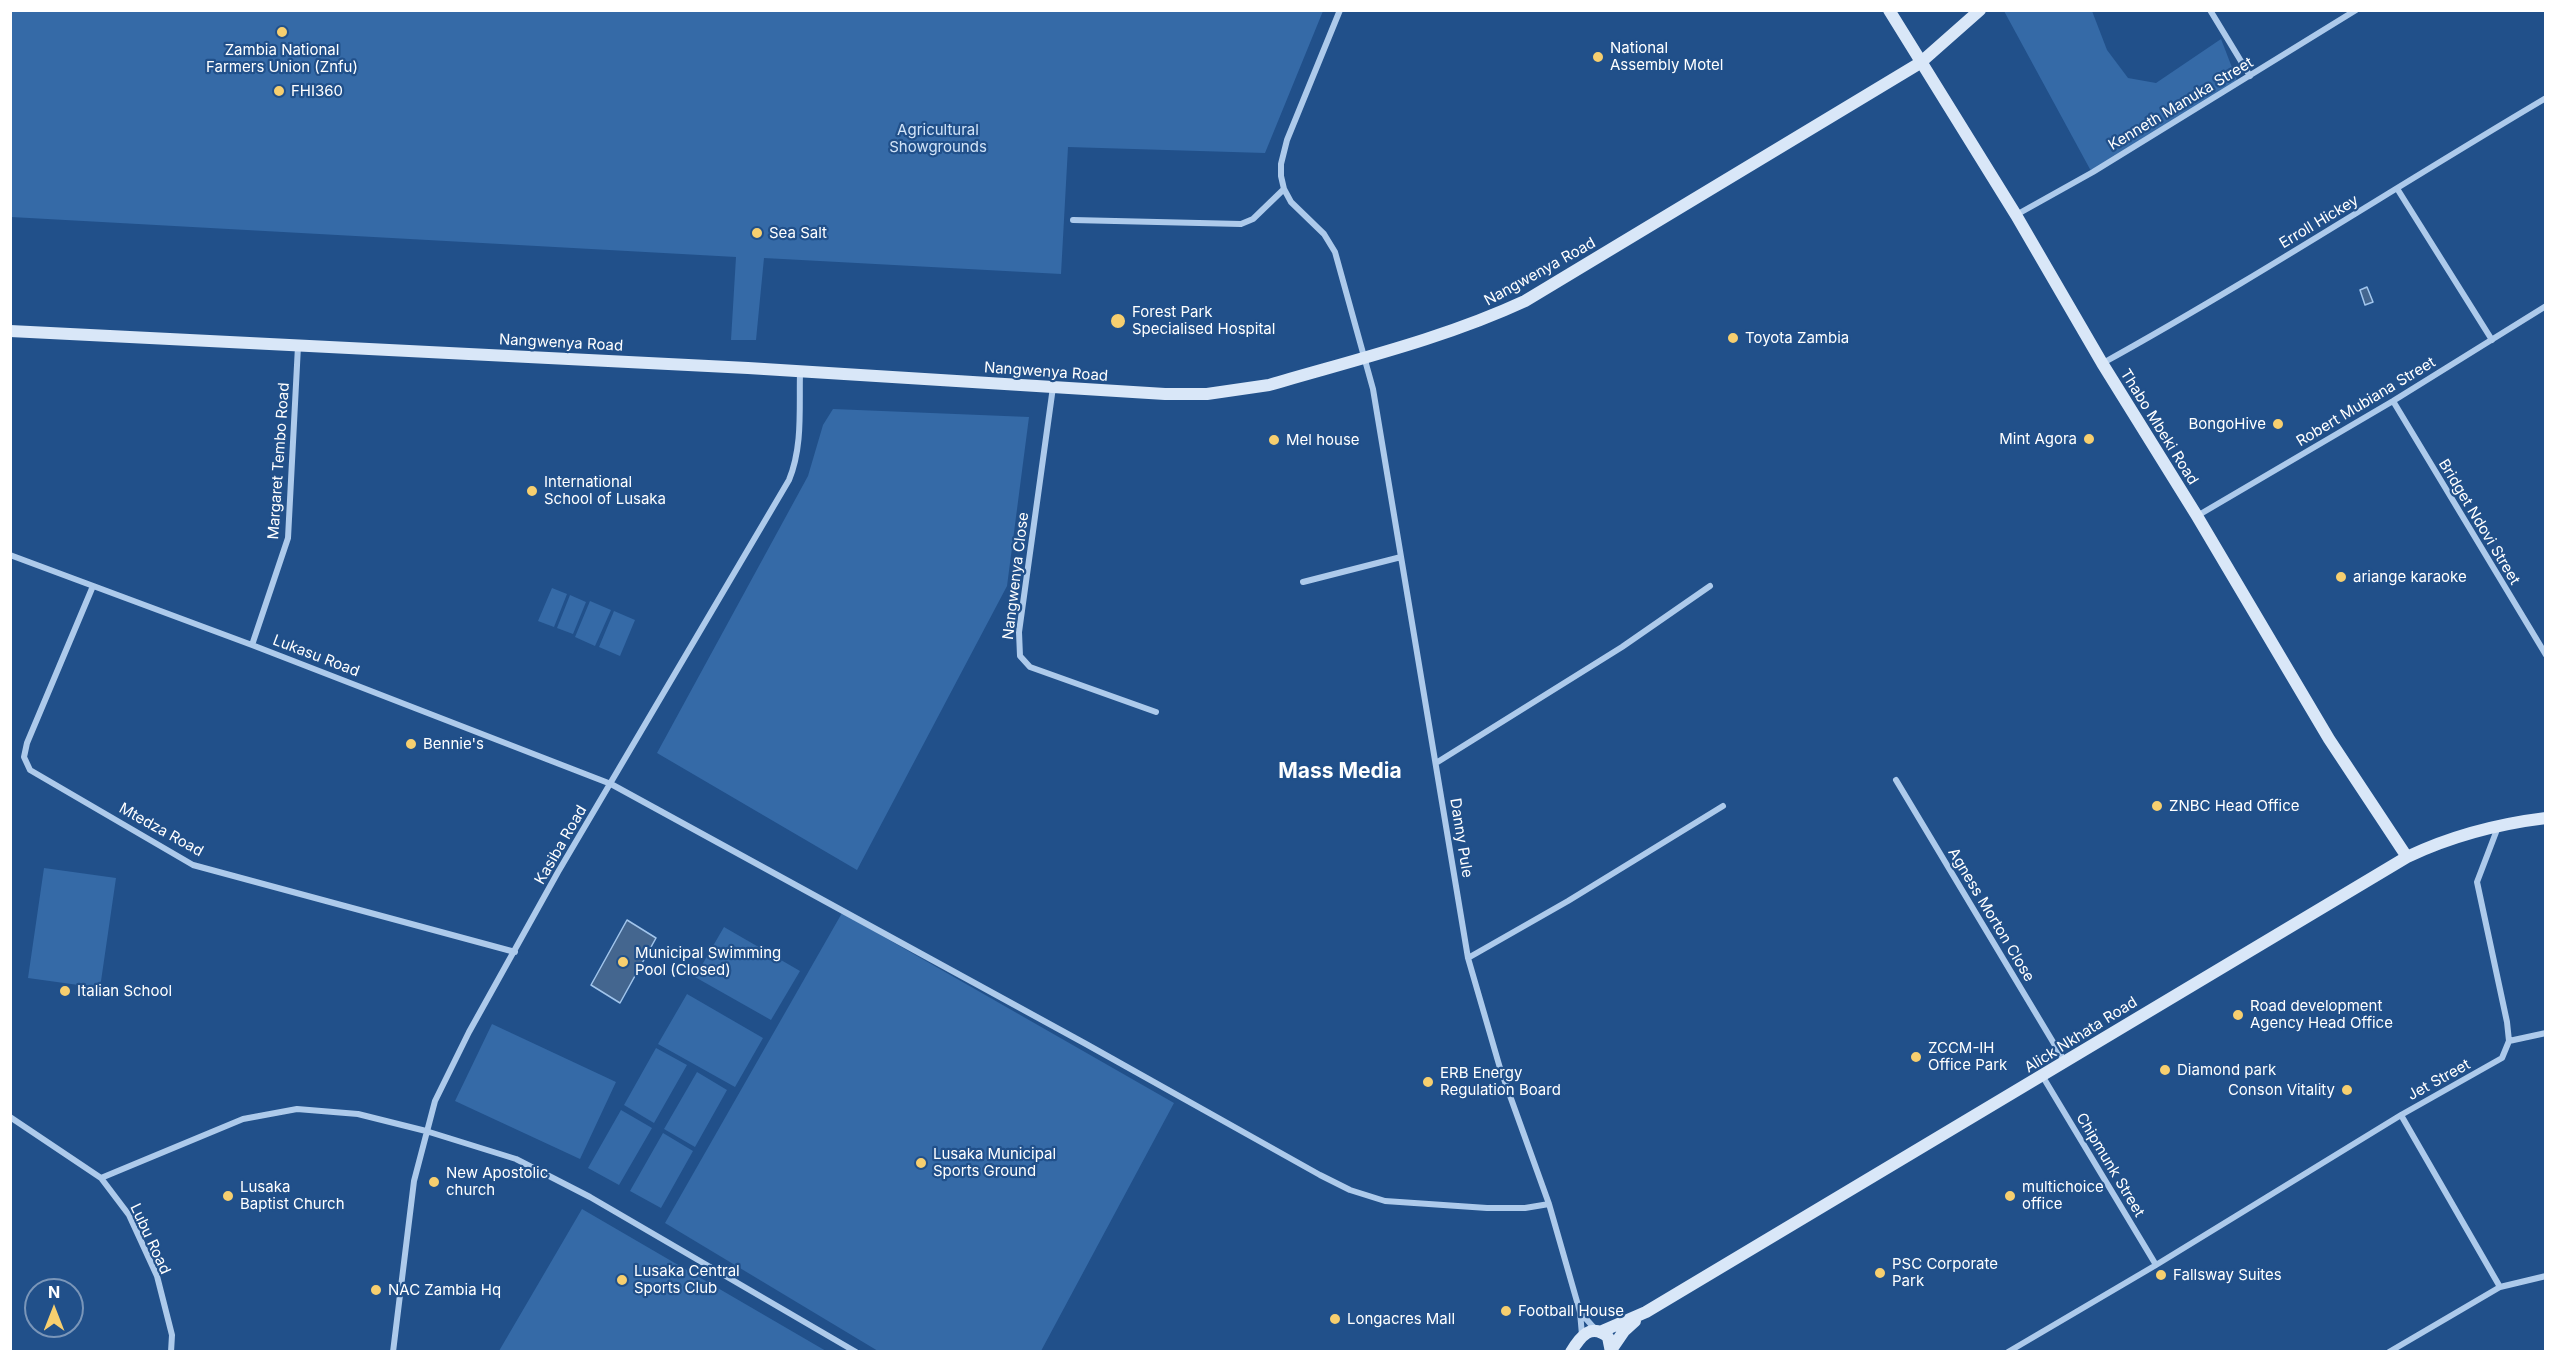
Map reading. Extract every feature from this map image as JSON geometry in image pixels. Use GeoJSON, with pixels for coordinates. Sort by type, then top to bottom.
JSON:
{"type":"FeatureCollection","features":[{"type":"Feature","properties":{"kind":"main road","name":"Thabo Mbeki Road"},"geometry":{"type":"LineString","coordinates":[[1889,10],[2016,215],[2102,363],[2197,516],[2329,739],[2407,857]]}},
{"type":"Feature","properties":{"kind":"main road","name":"Nangwenya Road"},"geometry":{"type":"LineString","coordinates":[[10,332],[800,372],[1165,394],[1217,393],[1269,385],[1462,328],[1525,301],[1920,63],[1980,10]]}},
{"type":"Feature","properties":{"kind":"main road","name":"Alick Nkhata Road"},"geometry":{"type":"LineString","coordinates":[[1577,1345],[1589,1331],[1598,1331],[1646,1312],[2043,1077],[2407,857],[2451,839],[2498,826],[2546,818]]}},
{"type":"Feature","properties":{"kind":"main road","name":"Alick Nkhata Road"},"geometry":{"type":"LineString","coordinates":[[1611,1351],[1624,1331],[1646,1312]]}},
{"type":"Feature","properties":{"kind":"main road"},"geometry":{"type":"LineString","coordinates":[[1598,1331],[1608,1337],[1611,1351]]}},
{"type":"Feature","properties":{"kind":"street"},"geometry":{"type":"LineString","coordinates":[[1073,220],[1241,224],[1253,219],[1284,189],[1281,177],[1283,150],[1340,10]]}},
{"type":"Feature","properties":{"kind":"street"},"geometry":{"type":"LineString","coordinates":[[2210,10],[2250,76]]}},
{"type":"Feature","properties":{"kind":"street","name":"Kenneth Manuka Street"},"geometry":{"type":"LineString","coordinates":[[2016,215],[2093,172],[2356,10]]}},
{"type":"Feature","properties":{"kind":"street","name":"Erroll Hickey"},"geometry":{"type":"LineString","coordinates":[[2102,363],[2165,329],[2398,190],[2546,98]]}},
{"type":"Feature","properties":{"kind":"street","name":"Danny Pule"},"geometry":{"type":"LineString","coordinates":[[1284,189],[1291,202],[1329,241],[1365,357],[1373,389],[1468,958],[1500,1068],[1550,1204],[1580,1312],[1577,1345]]}},
{"type":"Feature","properties":{"kind":"street"},"geometry":{"type":"LineString","coordinates":[[2398,190],[2492,340]]}},
{"type":"Feature","properties":{"kind":"street","name":"Robert Mubiana Street"},"geometry":{"type":"LineString","coordinates":[[2197,516],[2392,401],[2546,306]]}},
{"type":"Feature","properties":{"kind":"street","name":"Margaret Tembo Road"},"geometry":{"type":"LineString","coordinates":[[252,645],[288,538],[298,346]]}},
{"type":"Feature","properties":{"kind":"street","name":"Kasiba Road"},"geometry":{"type":"LineString","coordinates":[[393,1352],[414,1181],[435,1101],[558,872],[612,784],[789,480],[795,466],[798,446],[800,372]]}},
{"type":"Feature","properties":{"kind":"street","name":"Nangwenya Close"},"geometry":{"type":"LineString","coordinates":[[1054,387],[1019,632],[1020,656],[1030,667],[1156,712]]}},
{"type":"Feature","properties":{"kind":"street","name":"Bridget Ndovi Street"},"geometry":{"type":"LineString","coordinates":[[2392,401],[2546,655]]}},
{"type":"Feature","properties":{"kind":"street","name":"Lukasu Road"},"geometry":{"type":"LineString","coordinates":[[10,555],[252,645],[612,784],[1350,1190],[1385,1201],[1438,1206],[1525,1208],[1550,1204]]}},
{"type":"Feature","properties":{"kind":"street"},"geometry":{"type":"LineString","coordinates":[[1303,582],[1401,557]]}},
{"type":"Feature","properties":{"kind":"street","name":"Mtedza Road"},"geometry":{"type":"LineString","coordinates":[[93,586],[24,750],[24,757],[30,770],[193,865],[515,952]]}},
{"type":"Feature","properties":{"kind":"street"},"geometry":{"type":"LineString","coordinates":[[1436,763],[1622,647],[1710,586]]}},
{"type":"Feature","properties":{"kind":"street","name":"Agness Morton Close"},"geometry":{"type":"LineString","coordinates":[[1896,780],[2065,1063]]}},
{"type":"Feature","properties":{"kind":"street"},"geometry":{"type":"LineString","coordinates":[[1468,958],[1568,902],[1723,806]]}},
{"type":"Feature","properties":{"kind":"street"},"geometry":{"type":"LineString","coordinates":[[2498,826],[2477,882],[2507,1022],[2508,1041],[2546,1033]]}},
{"type":"Feature","properties":{"kind":"street","name":"Jet Street"},"geometry":{"type":"LineString","coordinates":[[2500,1287],[2401,1115],[2502,1058],[2508,1041]]}},
{"type":"Feature","properties":{"kind":"street","name":"Chipmunk Street"},"geometry":{"type":"LineString","coordinates":[[2043,1077],[2156,1265]]}},
{"type":"Feature","properties":{"kind":"street"},"geometry":{"type":"LineString","coordinates":[[101,1178],[243,1119],[297,1109],[358,1114],[426,1131],[516,1159],[569,1186],[856,1352]]}},
{"type":"Feature","properties":{"kind":"street"},"geometry":{"type":"LineString","coordinates":[[2008,1352],[2156,1265],[2401,1115]]}},
{"type":"Feature","properties":{"kind":"street","name":"Lubu Road"},"geometry":{"type":"LineString","coordinates":[[10,1117],[101,1178],[129,1215],[157,1276],[172,1335],[171,1352]]}},
{"type":"Feature","properties":{"kind":"street"},"geometry":{"type":"LineString","coordinates":[[2389,1352],[2500,1287],[2546,1276]]}},
{"type":"Feature","properties":{"kind":"street","name":"Danny Pule"},"geometry":{"type":"LineString","coordinates":[[1580,1312],[1598,1331]]}},
{"type":"Feature","properties":{"kind":"green space","name":"Agricultural Showgrounds"},"geometry":{"type":"Polygon","coordinates":[[[10,11],[1323,11],[1265,153],[1068,147],[1061,274],[764,258],[756,340],[731,340],[736,257],[11,217],[10,11]]]}},
{"type":"Feature","properties":{"kind":"green space"},"geometry":{"type":"Polygon","coordinates":[[[2004,11],[2092,11],[2107,50],[2128,78],[2156,83],[2221,39],[2238,83],[2091,171],[2004,11]]]}},
{"type":"Feature","properties":{"kind":"green space"},"geometry":{"type":"Polygon","coordinates":[[[833,409],[1029,417],[1007,586],[857,870],[657,753],[808,476],[823,425],[833,409]]]}},
{"type":"Feature","properties":{"kind":"green space"},"geometry":{"type":"Polygon","coordinates":[[[552,588],[567,594],[554,627],[538,621],[552,588]]]}},
{"type":"Feature","properties":{"kind":"green space"},"geometry":{"type":"Polygon","coordinates":[[[570,595],[586,602],[573,634],[557,628],[570,595]]]}},
{"type":"Feature","properties":{"kind":"green space"},"geometry":{"type":"Polygon","coordinates":[[[590,601],[611,610],[595,646],[575,637],[590,601]]]}},
{"type":"Feature","properties":{"kind":"green space"},"geometry":{"type":"Polygon","coordinates":[[[614,611],[635,620],[620,656],[599,647],[614,611]]]}},
{"type":"Feature","properties":{"kind":"green space"},"geometry":{"type":"Polygon","coordinates":[[[44,868],[116,878],[100,988],[28,978],[44,868]]]}},
{"type":"Feature","properties":{"kind":"green space","name":"Lusaka Municipal Sports Ground"},"geometry":{"type":"Polygon","coordinates":[[[842,913],[1174,1103],[1041,1351],[878,1351],[665,1223],[842,913]]]}},
{"type":"Feature","properties":{"kind":"green space"},"geometry":{"type":"Polygon","coordinates":[[[724,927],[800,971],[771,1020],[695,977],[724,927]]]}},
{"type":"Feature","properties":{"kind":"green space"},"geometry":{"type":"Polygon","coordinates":[[[687,994],[763,1038],[735,1087],[658,1044],[687,994]]]}},
{"type":"Feature","properties":{"kind":"green space"},"geometry":{"type":"Polygon","coordinates":[[[492,1024],[616,1082],[580,1159],[455,1101],[492,1024]]]}},
{"type":"Feature","properties":{"kind":"green space"},"geometry":{"type":"Polygon","coordinates":[[[656,1048],[687,1065],[654,1123],[624,1105],[656,1048]]]}},
{"type":"Feature","properties":{"kind":"green space"},"geometry":{"type":"Polygon","coordinates":[[[697,1072],[727,1090],[695,1147],[664,1129],[697,1072]]]}},
{"type":"Feature","properties":{"kind":"green space"},"geometry":{"type":"Polygon","coordinates":[[[621,1110],[652,1128],[619,1185],[588,1168],[621,1110]]]}},
{"type":"Feature","properties":{"kind":"green space"},"geometry":{"type":"Polygon","coordinates":[[[663,1133],[693,1151],[661,1208],[630,1191],[663,1133]]]}},
{"type":"Feature","properties":{"kind":"green space","name":"Lusaka Central Sports Club"},"geometry":{"type":"Polygon","coordinates":[[[582,1209],[826,1351],[499,1351],[582,1209]]]}},
{"type":"Feature","properties":{"kind":"shaded area"},"geometry":{"type":"Polygon","coordinates":[[[2367,287],[2373,302],[2365,305],[2360,290],[2367,287]]]}},
{"type":"Feature","properties":{"kind":"shaded area","name":"Municipal Swimming Pool (Closed)"},"geometry":{"type":"Polygon","coordinates":[[[627,920],[656,938],[620,1003],[591,985],[627,920]]]}},
{"type":"Feature","properties":{"kind":"place","name":"Zambia National Farmers Union (Znfu)"},"geometry":{"type":"Point","coordinates":[282,32]}},
{"type":"Feature","properties":{"kind":"place","name":"National Assembly Motel"},"geometry":{"type":"Point","coordinates":[1598,57]}},
{"type":"Feature","properties":{"kind":"place","name":"FHI360"},"geometry":{"type":"Point","coordinates":[279,91]}},
{"type":"Feature","properties":{"kind":"place","name":"Sea Salt"},"geometry":{"type":"Point","coordinates":[757,233]}},
{"type":"Feature","properties":{"kind":"place","name":"Forest Park Specialised Hospital"},"geometry":{"type":"Point","coordinates":[1118,321]}},
{"type":"Feature","properties":{"kind":"place","name":"Toyota Zambia"},"geometry":{"type":"Point","coordinates":[1733,338]}},
{"type":"Feature","properties":{"kind":"place","name":"BongoHive"},"geometry":{"type":"Point","coordinates":[2278,424]}},
{"type":"Feature","properties":{"kind":"place","name":"Mint Agora"},"geometry":{"type":"Point","coordinates":[2089,439]}},
{"type":"Feature","properties":{"kind":"place","name":"Mel house"},"geometry":{"type":"Point","coordinates":[1274,440]}},
{"type":"Feature","properties":{"kind":"place","name":"International School of Lusaka"},"geometry":{"type":"Point","coordinates":[532,491]}},
{"type":"Feature","properties":{"kind":"place","name":"ariange karaoke"},"geometry":{"type":"Point","coordinates":[2341,577]}},
{"type":"Feature","properties":{"kind":"place","name":"Bennie's"},"geometry":{"type":"Point","coordinates":[411,744]}},
{"type":"Feature","properties":{"kind":"place","name":"ZNBC Head Office"},"geometry":{"type":"Point","coordinates":[2157,806]}},
{"type":"Feature","properties":{"kind":"place","name":"Municipal Swimming Pool (Closed)"},"geometry":{"type":"Point","coordinates":[623,962]}},
{"type":"Feature","properties":{"kind":"place","name":"Italian School"},"geometry":{"type":"Point","coordinates":[65,991]}},
{"type":"Feature","properties":{"kind":"place","name":"Road development Agency Head Office"},"geometry":{"type":"Point","coordinates":[2238,1015]}},
{"type":"Feature","properties":{"kind":"place","name":"ZCCM-IH Office Park"},"geometry":{"type":"Point","coordinates":[1916,1057]}},
{"type":"Feature","properties":{"kind":"place","name":"Diamond park"},"geometry":{"type":"Point","coordinates":[2165,1070]}},
{"type":"Feature","properties":{"kind":"place","name":"ERB Energy Regulation Board"},"geometry":{"type":"Point","coordinates":[1428,1082]}},
{"type":"Feature","properties":{"kind":"place","name":"Conson Vitality"},"geometry":{"type":"Point","coordinates":[2347,1090]}},
{"type":"Feature","properties":{"kind":"place","name":"Lusaka Municipal Sports Ground"},"geometry":{"type":"Point","coordinates":[921,1163]}},
{"type":"Feature","properties":{"kind":"place","name":"New Apostolic church"},"geometry":{"type":"Point","coordinates":[434,1182]}},
{"type":"Feature","properties":{"kind":"place","name":"Lusaka Baptist Church"},"geometry":{"type":"Point","coordinates":[228,1196]}},
{"type":"Feature","properties":{"kind":"place","name":"multichoice office"},"geometry":{"type":"Point","coordinates":[2010,1196]}},
{"type":"Feature","properties":{"kind":"place","name":"PSC Corporate Park"},"geometry":{"type":"Point","coordinates":[1880,1273]}},
{"type":"Feature","properties":{"kind":"place","name":"Fallsway Suites"},"geometry":{"type":"Point","coordinates":[2161,1275]}},
{"type":"Feature","properties":{"kind":"place","name":"Lusaka Central Sports Club"},"geometry":{"type":"Point","coordinates":[622,1280]}},
{"type":"Feature","properties":{"kind":"place","name":"NAC Zambia Hq"},"geometry":{"type":"Point","coordinates":[376,1290]}},
{"type":"Feature","properties":{"kind":"place","name":"Football House"},"geometry":{"type":"Point","coordinates":[1506,1311]}},
{"type":"Feature","properties":{"kind":"place","name":"Longacres Mall"},"geometry":{"type":"Point","coordinates":[1335,1319]}},
{"type":"Feature","properties":{"kind":"district","name":"Mass Media"},"geometry":{"type":"Point","coordinates":[1340,772]}}]}
